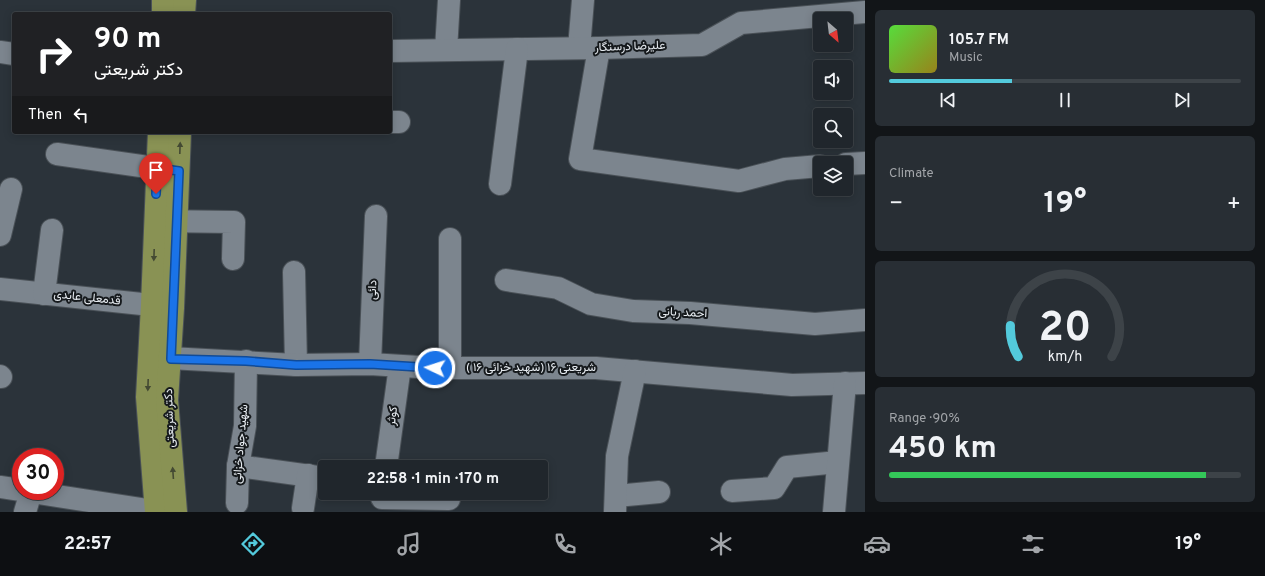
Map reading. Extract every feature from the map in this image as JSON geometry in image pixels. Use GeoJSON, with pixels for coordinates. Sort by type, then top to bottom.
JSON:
{"type":"FeatureCollection","features":[{"type":"Feature","properties":{"kind":"main road"},"geometry":{"type":"LineString","coordinates":[[163,0],[163,12]]}},
{"type":"Feature","properties":{"kind":"main road"},"geometry":{"type":"LineString","coordinates":[[184,12],[185,0]]}},
{"type":"Feature","properties":{"kind":"main road","name":"دکتر شریعتی"},"geometry":{"type":"LineString","coordinates":[[159,134],[147,397],[162,512]]}},
{"type":"Feature","properties":{"kind":"main road","name":"دکتر شریعتی"},"geometry":{"type":"LineString","coordinates":[[162,512],[178,221],[180,134]]}},
{"type":"Feature","properties":{"kind":"street"},"geometry":{"type":"LineString","coordinates":[[446,50],[449,0]]}},
{"type":"Feature","properties":{"kind":"street"},"geometry":{"type":"LineString","coordinates":[[583,0],[589,48],[580,159],[739,181],[785,169],[813,167]]}},
{"type":"Feature","properties":{"kind":"street"},"geometry":{"type":"LineString","coordinates":[[864,0],[865,12]]}},
{"type":"Feature","properties":{"kind":"street","name":"علیرضا درستگار"},"geometry":{"type":"LineString","coordinates":[[392,51],[702,45],[741,24],[865,12]]}},
{"type":"Feature","properties":{"kind":"street"},"geometry":{"type":"LineString","coordinates":[[500,184],[517,49]]}},
{"type":"Feature","properties":{"kind":"street"},"geometry":{"type":"LineString","coordinates":[[0,52],[12,54]]}},
{"type":"Feature","properties":{"kind":"street"},"geometry":{"type":"LineString","coordinates":[[57,154],[179,171]]}},
{"type":"Feature","properties":{"kind":"street"},"geometry":{"type":"LineString","coordinates":[[853,164],[865,163]]}},
{"type":"Feature","properties":{"kind":"street"},"geometry":{"type":"LineString","coordinates":[[1,226],[11,189]]}},
{"type":"Feature","properties":{"kind":"street","name":"دائی"},"geometry":{"type":"LineString","coordinates":[[370,364],[376,216]]}},
{"type":"Feature","properties":{"kind":"street"},"geometry":{"type":"LineString","coordinates":[[156,221],[234,222],[233,259]]}},
{"type":"Feature","properties":{"kind":"street"},"geometry":{"type":"LineString","coordinates":[[44,294],[52,230]]}},
{"type":"Feature","properties":{"kind":"street"},"geometry":{"type":"LineString","coordinates":[[450,239],[450,368]]}},
{"type":"Feature","properties":{"kind":"street"},"geometry":{"type":"LineString","coordinates":[[294,272],[296,365]]}},
{"type":"Feature","properties":{"kind":"street","name":"احمد ربانی"},"geometry":{"type":"LineString","coordinates":[[506,280],[558,288],[591,304],[633,311],[690,313],[815,324],[865,320]]}},
{"type":"Feature","properties":{"kind":"street","name":"قدمعلی عابدی"},"geometry":{"type":"LineString","coordinates":[[0,289],[173,308]]}},
{"type":"Feature","properties":{"kind":"street","name":"شریعتی ۱۶ (شهید خزائی ۱۶ )"},"geometry":{"type":"LineString","coordinates":[[148,357],[246,361],[296,365],[370,364],[450,368],[596,368],[792,385],[855,383]]}},
{"type":"Feature","properties":{"kind":"street","name":"شهید جواد خزائی"},"geometry":{"type":"LineString","coordinates":[[237,502],[238,466],[245,426],[246,361]]}},
{"type":"Feature","properties":{"kind":"street","name":"کوثر"},"geometry":{"type":"LineString","coordinates":[[387,460],[400,366]]}},
{"type":"Feature","properties":{"kind":"street"},"geometry":{"type":"LineString","coordinates":[[635,371],[617,456],[616,504],[658,492]]}},
{"type":"Feature","properties":{"kind":"street"},"geometry":{"type":"LineString","coordinates":[[834,512],[838,462],[855,383]]}},
{"type":"Feature","properties":{"kind":"street"},"geometry":{"type":"LineString","coordinates":[[732,491],[774,488],[787,467],[838,462]]}},
{"type":"Feature","properties":{"kind":"street"},"geometry":{"type":"LineString","coordinates":[[238,466],[317,476],[303,508]]}},
{"type":"Feature","properties":{"kind":"street"},"geometry":{"type":"LineString","coordinates":[[0,487],[12,491]]}},
{"type":"Feature","properties":{"kind":"street"},"geometry":{"type":"LineString","coordinates":[[59,500],[162,512]]}},
{"type":"Feature","properties":{"kind":"street"},"geometry":{"type":"LineString","coordinates":[[382,501],[404,500]]}},
{"type":"Feature","properties":{"kind":"route"},"geometry":{"type":"LineString","coordinates":[[156,194],[157,168],[179,171],[171,359],[246,361],[296,365],[370,364],[435,368]]}}]}
